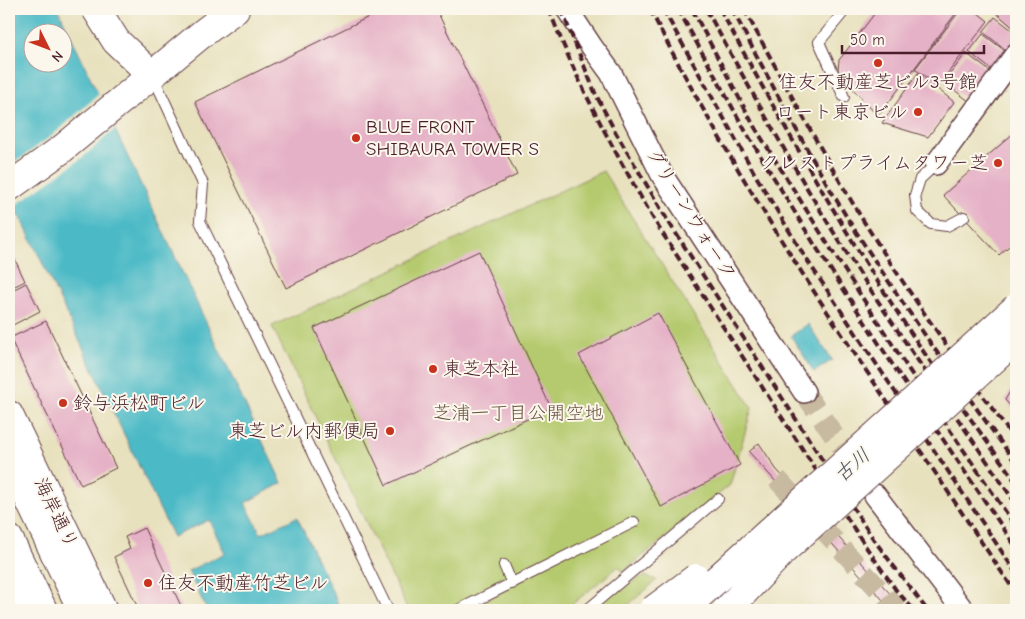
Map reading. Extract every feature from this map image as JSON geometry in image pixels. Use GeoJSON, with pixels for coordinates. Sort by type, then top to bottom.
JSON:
{"type":"FeatureCollection","features":[{"type":"Feature","properties":{"kind":"main road"},"geometry":{"type":"LineString","coordinates":[[96,9],[116,41],[152,75]]}},
{"type":"Feature","properties":{"kind":"main road"},"geometry":{"type":"LineString","coordinates":[[9,187],[55,155],[235,9]]}},
{"type":"Feature","properties":{"kind":"main road"},"geometry":{"type":"LineString","coordinates":[[682,610],[1016,308]]}},
{"type":"Feature","properties":{"kind":"main road"},"geometry":{"type":"LineString","coordinates":[[716,610],[1016,339]]}},
{"type":"Feature","properties":{"kind":"main road","name":"海岸通り"},"geometry":{"type":"LineString","coordinates":[[9,416],[103,610]]}},
{"type":"Feature","properties":{"kind":"main road"},"geometry":{"type":"LineString","coordinates":[[9,458],[82,610]]}},
{"type":"Feature","properties":{"kind":"main road"},"geometry":{"type":"LineString","coordinates":[[653,610],[810,494]]}},
{"type":"Feature","properties":{"kind":"main road"},"geometry":{"type":"LineString","coordinates":[[9,538],[43,610]]}},
{"type":"Feature","properties":{"kind":"main road"},"geometry":{"type":"LineString","coordinates":[[727,610],[783,551]]}},
{"type":"Feature","properties":{"kind":"main road"},"geometry":{"type":"LineString","coordinates":[[9,584],[22,610]]}},
{"type":"Feature","properties":{"kind":"street","name":"グリーンウォーク"},"geometry":{"type":"LineString","coordinates":[[567,9],[611,73],[662,175],[804,392]]}},
{"type":"Feature","properties":{"kind":"street"},"geometry":{"type":"LineString","coordinates":[[936,164],[1016,54]]}},
{"type":"Feature","properties":{"kind":"street"},"geometry":{"type":"LineString","coordinates":[[875,495],[963,610]]}},
{"type":"Feature","properties":{"kind":"lane"},"geometry":{"type":"LineString","coordinates":[[844,97],[819,42],[846,9]]}},
{"type":"Feature","properties":{"kind":"lane"},"geometry":{"type":"LineString","coordinates":[[152,75],[203,184],[200,221],[388,610]]}},
{"type":"Feature","properties":{"kind":"lane"},"geometry":{"type":"LineString","coordinates":[[936,164],[920,179],[915,195],[917,210],[931,224],[947,226],[964,216]]}},
{"type":"Feature","properties":{"kind":"lane"},"geometry":{"type":"LineString","coordinates":[[587,610],[718,499]]}},
{"type":"Feature","properties":{"kind":"lane"},"geometry":{"type":"LineString","coordinates":[[458,610],[634,522]]}},
{"type":"Feature","properties":{"kind":"lane"},"geometry":{"type":"LineString","coordinates":[[504,565],[512,584]]}},
{"type":"Feature","properties":{"kind":"green space","name":"芝浦一丁目公開空地"},"geometry":{"type":"Polygon","coordinates":[[[603,171],[752,408],[730,485],[623,572],[619,566],[565,610],[408,610],[272,326],[603,171]]]}},
{"type":"Feature","properties":{"kind":"green space"},"geometry":{"type":"Polygon","coordinates":[[[644,576],[657,580],[622,610],[573,610],[644,576]]]}},
{"type":"Feature","properties":{"kind":"water"},"geometry":{"type":"Polygon","coordinates":[[[9,9],[58,9],[64,22],[22,22],[22,72],[72,72],[72,39],[282,483],[245,503],[261,534],[297,517],[341,610],[207,610],[188,571],[225,553],[209,520],[173,537],[19,214],[9,218],[9,9]]]}},
{"type":"Feature","properties":{"kind":"water"},"geometry":{"type":"Polygon","coordinates":[[[808,324],[832,360],[814,372],[791,336],[808,324]]]}},
{"type":"Feature","properties":{"kind":"pier"},"geometry":{"type":"Polygon","coordinates":[[[99,94],[116,128],[83,157],[9,210],[9,165],[59,130],[99,94]]]}},
{"type":"Feature","properties":{"kind":"building","name":"BLUE FRONT SHIBAURA TOWER S"},"geometry":{"type":"Polygon","coordinates":[[[385,9],[436,9],[517,175],[286,288],[195,102],[385,9]]]}},
{"type":"Feature","properties":{"kind":"building","name":"住友不動産芝ビル3号館"},"geometry":{"type":"Polygon","coordinates":[[[878,9],[959,9],[880,114],[876,114],[841,76],[838,70],[839,60],[878,9]]]}},
{"type":"Feature","properties":{"kind":"building"},"geometry":{"type":"Polygon","coordinates":[[[961,9],[973,9],[988,21],[938,86],[915,69],[961,9]]]}},
{"type":"Feature","properties":{"kind":"building"},"geometry":{"type":"Polygon","coordinates":[[[995,9],[1016,9],[1016,30],[994,11],[995,9]]]}},
{"type":"Feature","properties":{"kind":"building"},"geometry":{"type":"Polygon","coordinates":[[[995,17],[1016,33],[1016,43],[1009,52],[983,32],[995,17]]]}},
{"type":"Feature","properties":{"kind":"building"},"geometry":{"type":"Polygon","coordinates":[[[983,34],[1008,53],[993,71],[969,52],[983,34]]]}},
{"type":"Feature","properties":{"kind":"building"},"geometry":{"type":"Polygon","coordinates":[[[966,53],[992,73],[970,102],[944,82],[966,53]]]}},
{"type":"Feature","properties":{"kind":"building","name":"ロート東京ビル"},"geometry":{"type":"Polygon","coordinates":[[[918,73],[954,102],[928,137],[882,123],[918,73]]]}},
{"type":"Feature","properties":{"kind":"building","name":"クレストプライムタワー芝"},"geometry":{"type":"Polygon","coordinates":[[[1016,131],[1016,240],[999,255],[943,195],[1016,131]]]}},
{"type":"Feature","properties":{"kind":"building"},"geometry":{"type":"Polygon","coordinates":[[[9,247],[25,281],[9,289],[9,247]]]}},
{"type":"Feature","properties":{"kind":"building","name":"東芝本社"},"geometry":{"type":"Polygon","coordinates":[[[479,251],[551,408],[386,485],[314,328],[479,251]]]}},
{"type":"Feature","properties":{"kind":"building"},"geometry":{"type":"Polygon","coordinates":[[[26,283],[40,311],[9,327],[9,292],[26,283]]]}},
{"type":"Feature","properties":{"kind":"building"},"geometry":{"type":"Polygon","coordinates":[[[658,313],[740,465],[661,507],[579,355],[658,313]]]}},
{"type":"Feature","properties":{"kind":"building","name":"鈴与浜松町ビル"},"geometry":{"type":"Polygon","coordinates":[[[46,321],[116,468],[81,485],[10,338],[46,321]]]}},
{"type":"Feature","properties":{"kind":"building"},"geometry":{"type":"Polygon","coordinates":[[[1016,381],[1016,412],[1005,400],[1016,381]]]}},
{"type":"Feature","properties":{"kind":"building"},"geometry":{"type":"Polygon","coordinates":[[[759,443],[776,469],[905,610],[892,610],[749,452],[759,443]]]}},
{"type":"Feature","properties":{"kind":"building","name":"住友不動産竹芝ビル"},"geometry":{"type":"Polygon","coordinates":[[[144,528],[183,610],[139,610],[114,557],[130,549],[125,537],[144,528]]]}},
{"type":"Feature","properties":{"kind":"tunnel"},"geometry":{"type":"LineString","coordinates":[[804,392],[859,472]]}},
{"type":"Feature","properties":{"kind":"tunnel"},"geometry":{"type":"LineString","coordinates":[[777,479],[898,610]]}},
{"type":"Feature","properties":{"kind":"railway"},"geometry":{"type":"LineString","coordinates":[[549,9],[560,38],[599,121],[659,228],[866,547],[896,590],[914,610]]}},
{"type":"Feature","properties":{"kind":"railway"},"geometry":{"type":"LineString","coordinates":[[561,9],[596,95],[668,221],[874,540],[927,610]]}},
{"type":"Feature","properties":{"kind":"railway"},"geometry":{"type":"LineString","coordinates":[[650,9],[713,127],[782,242],[1016,593]]}},
{"type":"Feature","properties":{"kind":"railway"},"geometry":{"type":"LineString","coordinates":[[663,9],[756,176],[805,257],[1016,573]]}},
{"type":"Feature","properties":{"kind":"railway"},"geometry":{"type":"LineString","coordinates":[[678,9],[746,132],[816,247],[900,376],[1016,547]]}},
{"type":"Feature","properties":{"kind":"railway"},"geometry":{"type":"LineString","coordinates":[[692,9],[754,126],[827,243],[909,370],[1016,527]]}},
{"type":"Feature","properties":{"kind":"railway"},"geometry":{"type":"LineString","coordinates":[[706,9],[786,152],[836,236],[902,337],[1016,504]]}},
{"type":"Feature","properties":{"kind":"railway"},"geometry":{"type":"LineString","coordinates":[[720,9],[808,167],[855,245],[930,362],[1016,482]]}},
{"type":"Feature","properties":{"kind":"railway"},"geometry":{"type":"LineString","coordinates":[[732,9],[804,144],[851,224],[932,345],[1016,463]]}},
{"type":"Feature","properties":{"kind":"railway"},"geometry":{"type":"LineString","coordinates":[[744,9],[861,217],[936,330],[1016,441]]}},
{"type":"Feature","properties":{"kind":"place","name":"住友不動産芝ビル3号館"},"geometry":{"type":"Point","coordinates":[878,63]}},
{"type":"Feature","properties":{"kind":"place","name":"ロート東京ビル"},"geometry":{"type":"Point","coordinates":[918,112]}},
{"type":"Feature","properties":{"kind":"place","name":"BLUE FRONT SHIBAURA TOWER S"},"geometry":{"type":"Point","coordinates":[356,138]}},
{"type":"Feature","properties":{"kind":"place","name":"クレストプライムタワー芝"},"geometry":{"type":"Point","coordinates":[998,163]}},
{"type":"Feature","properties":{"kind":"place","name":"東芝本社"},"geometry":{"type":"Point","coordinates":[433,369]}},
{"type":"Feature","properties":{"kind":"place","name":"鈴与浜松町ビル"},"geometry":{"type":"Point","coordinates":[63,403]}},
{"type":"Feature","properties":{"kind":"place","name":"東芝ビル内郵便局"},"geometry":{"type":"Point","coordinates":[390,431]}},
{"type":"Feature","properties":{"kind":"place","name":"住友不動産竹芝ビル"},"geometry":{"type":"Point","coordinates":[148,583]}},
{"type":"Feature","properties":{"kind":"water label","name":"古川"},"geometry":{"type":"Point","coordinates":[852,465]}}]}
